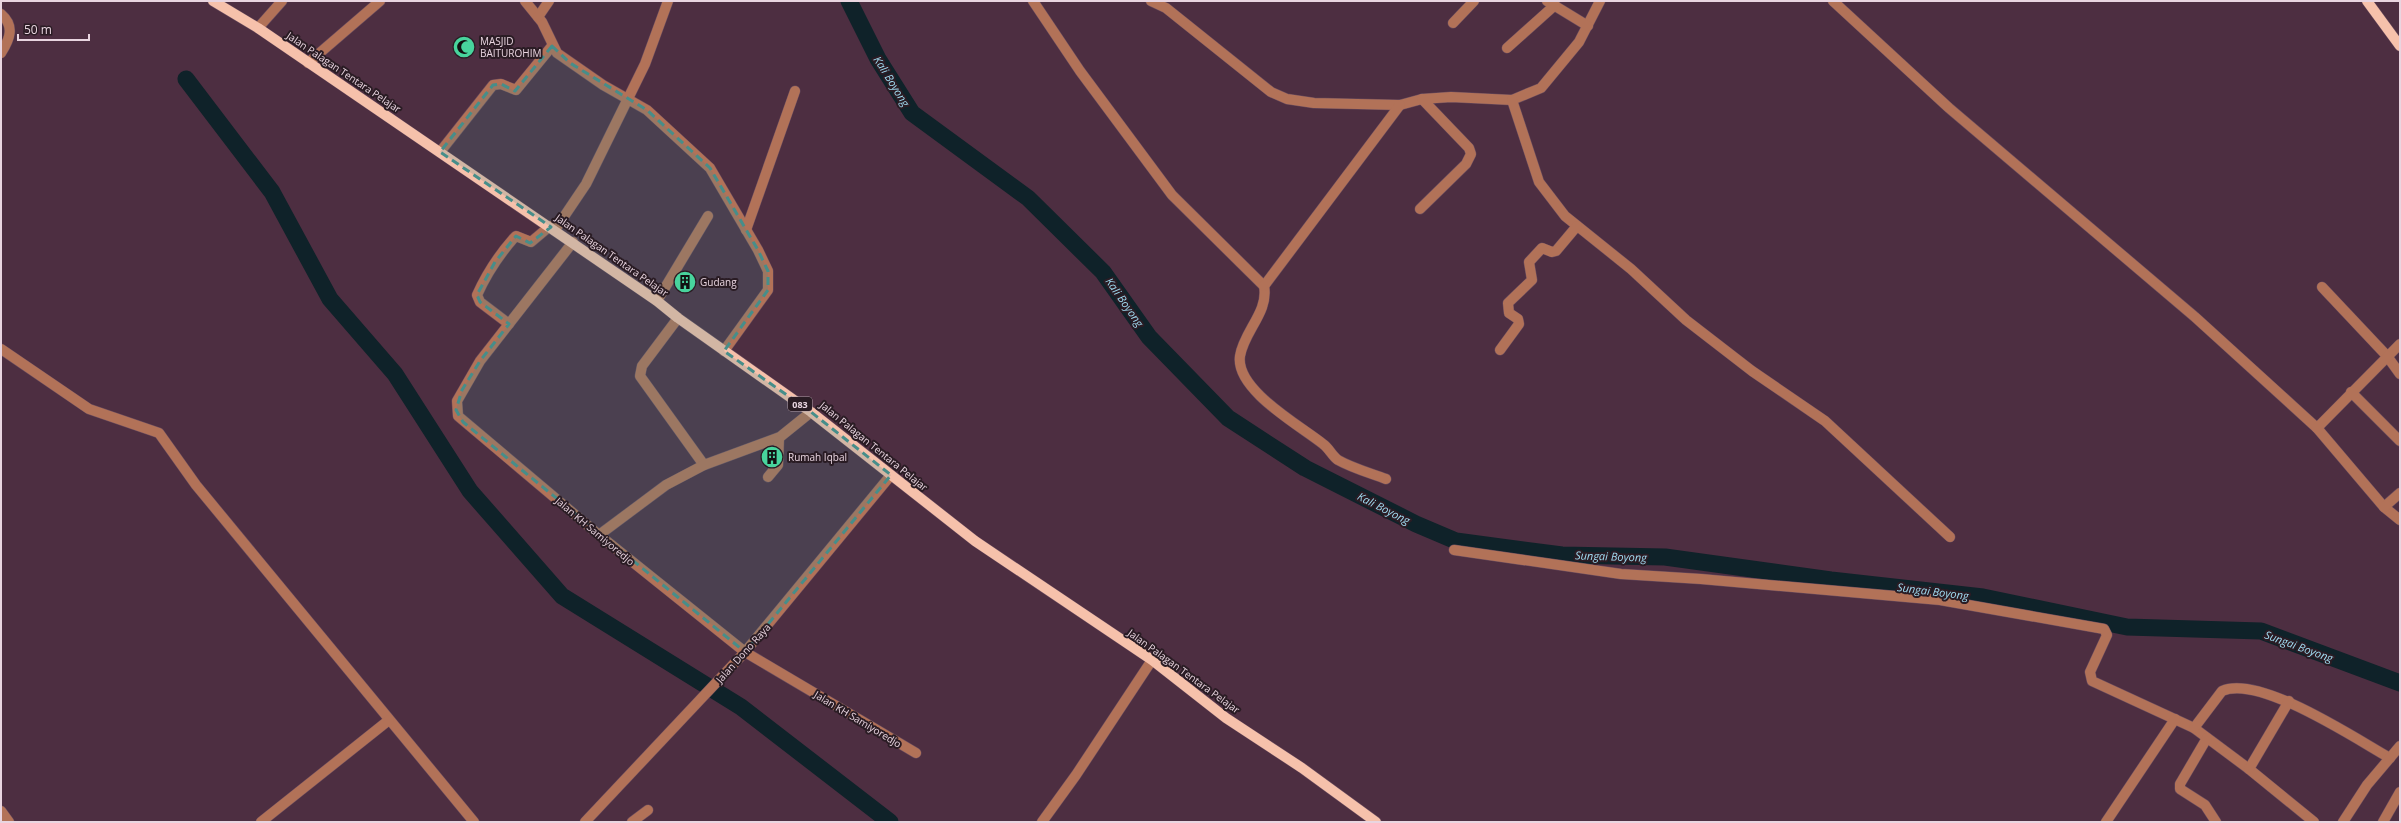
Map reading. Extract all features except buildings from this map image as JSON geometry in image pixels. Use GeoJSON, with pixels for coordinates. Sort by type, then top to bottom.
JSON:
{"type":"FeatureCollection","features":[{"type":"Feature","properties":{"kind":"main road","name":"Jalan Palagan Tentara Pelajar"},"geometry":{"type":"LineString","coordinates":[[213,1],[258,28],[553,228],[657,301],[678,318],[811,412],[975,541],[1152,660],[1226,718],[1302,768],[1376,822]]}},
{"type":"Feature","properties":{"kind":"main road"},"geometry":{"type":"LineString","coordinates":[[2367,1],[2400,46]]}},
{"type":"Feature","properties":{"kind":"street"},"geometry":{"type":"LineString","coordinates":[[258,28],[282,1]]}},
{"type":"Feature","properties":{"kind":"street"},"geometry":{"type":"LineString","coordinates":[[308,63],[380,1]]}},
{"type":"Feature","properties":{"kind":"street"},"geometry":{"type":"LineString","coordinates":[[524,1],[538,17],[552,46],[570,63],[647,110],[710,168],[746,230],[768,271],[768,290],[724,351]]}},
{"type":"Feature","properties":{"kind":"street"},"geometry":{"type":"LineString","coordinates":[[538,17],[549,1]]}},
{"type":"Feature","properties":{"kind":"street"},"geometry":{"type":"LineString","coordinates":[[509,324],[480,302],[477,295],[494,268],[495,262],[513,239],[516,236],[531,242],[553,228],[586,184],[645,64],[668,1]]}},
{"type":"Feature","properties":{"kind":"street"},"geometry":{"type":"LineString","coordinates":[[1033,1],[1080,71],[1172,195],[1264,286],[1266,297],[1243,344],[1240,358],[1241,370],[1260,395],[1278,413],[1324,444],[1336,459],[1386,479]]}},
{"type":"Feature","properties":{"kind":"street"},"geometry":{"type":"LineString","coordinates":[[1151,1],[1166,8],[1271,92],[1287,99],[1314,103],[1400,105],[1422,99],[1451,97],[1512,100],[1541,88],[1579,42],[1600,1]]}},
{"type":"Feature","properties":{"kind":"street"},"geometry":{"type":"LineString","coordinates":[[1453,23],[1474,1]]}},
{"type":"Feature","properties":{"kind":"street"},"geometry":{"type":"LineString","coordinates":[[1833,1],[1949,108],[2195,317],[2317,428],[2384,507],[2400,520]]}},
{"type":"Feature","properties":{"kind":"street"},"geometry":{"type":"LineString","coordinates":[[1507,48],[1551,3],[1588,26]]}},
{"type":"Feature","properties":{"kind":"street"},"geometry":{"type":"LineString","coordinates":[[1,14],[7,19],[11,29],[8,43],[1,54]]}},
{"type":"Feature","properties":{"kind":"street"},"geometry":{"type":"LineString","coordinates":[[440,152],[493,85],[501,84],[516,90],[552,46]]}},
{"type":"Feature","properties":{"kind":"street"},"geometry":{"type":"LineString","coordinates":[[746,230],[795,91]]}},
{"type":"Feature","properties":{"kind":"street"},"geometry":{"type":"LineString","coordinates":[[1420,209],[1466,164],[1470,154],[1469,148],[1422,99]]}},
{"type":"Feature","properties":{"kind":"street"},"geometry":{"type":"LineString","coordinates":[[1512,100],[1539,182],[1565,216],[1632,269],[1686,320],[1752,371],[1825,421],[1950,537]]}},
{"type":"Feature","properties":{"kind":"street"},"geometry":{"type":"LineString","coordinates":[[1264,286],[1400,105]]}},
{"type":"Feature","properties":{"kind":"street"},"geometry":{"type":"LineString","coordinates":[[657,301],[708,216]]}},
{"type":"Feature","properties":{"kind":"street"},"geometry":{"type":"LineString","coordinates":[[1500,350],[1519,324],[1518,319],[1509,314],[1508,303],[1532,280],[1529,262],[1542,248],[1552,252],[1556,250],[1577,226]]}},
{"type":"Feature","properties":{"kind":"street","name":"Jalan KH Samiyoredjo"},"geometry":{"type":"LineString","coordinates":[[573,242],[480,360],[462,390],[457,402],[458,416],[599,535],[745,652],[916,753]]}},
{"type":"Feature","properties":{"kind":"street"},"geometry":{"type":"LineString","coordinates":[[2322,287],[2387,356],[2400,374]]}},
{"type":"Feature","properties":{"kind":"street"},"geometry":{"type":"LineString","coordinates":[[678,318],[642,366],[640,376],[704,465]]}},
{"type":"Feature","properties":{"kind":"street"},"geometry":{"type":"LineString","coordinates":[[2317,428],[2400,344]]}},
{"type":"Feature","properties":{"kind":"street"},"geometry":{"type":"LineString","coordinates":[[1,349],[89,409],[159,433],[196,485],[474,822]]}},
{"type":"Feature","properties":{"kind":"street"},"geometry":{"type":"LineString","coordinates":[[2351,392],[2400,441]]}},
{"type":"Feature","properties":{"kind":"street"},"geometry":{"type":"LineString","coordinates":[[599,535],[666,485],[704,465],[779,438],[811,412]]}},
{"type":"Feature","properties":{"kind":"street"},"geometry":{"type":"LineString","coordinates":[[768,477],[778,465],[779,438]]}},
{"type":"Feature","properties":{"kind":"street","name":"Jalan Dono Raya"},"geometry":{"type":"LineString","coordinates":[[585,822],[745,652],[891,475]]}},
{"type":"Feature","properties":{"kind":"street"},"geometry":{"type":"LineString","coordinates":[[2384,507],[2400,493]]}},
{"type":"Feature","properties":{"kind":"street"},"geometry":{"type":"LineString","coordinates":[[1454,550],[1621,574],[1701,579],[1940,600],[2104,629],[2107,635],[2090,672],[2092,681],[2194,728],[2249,769],[2314,822]]}},
{"type":"Feature","properties":{"kind":"street"},"geometry":{"type":"LineString","coordinates":[[1042,822],[1076,775],[1152,660]]}},
{"type":"Feature","properties":{"kind":"street"},"geometry":{"type":"LineString","coordinates":[[2194,728],[2222,690],[2228,688],[2254,691],[2289,701],[2390,758]]}},
{"type":"Feature","properties":{"kind":"street"},"geometry":{"type":"LineString","coordinates":[[2249,769],[2289,701]]}},
{"type":"Feature","properties":{"kind":"street"},"geometry":{"type":"LineString","coordinates":[[2106,822],[2175,719]]}},
{"type":"Feature","properties":{"kind":"street"},"geometry":{"type":"LineString","coordinates":[[261,822],[389,720]]}},
{"type":"Feature","properties":{"kind":"street"},"geometry":{"type":"LineString","coordinates":[[2207,738],[2180,784],[2180,789],[2205,806],[2216,822]]}},
{"type":"Feature","properties":{"kind":"street"},"geometry":{"type":"LineString","coordinates":[[2343,822],[2367,785],[2400,746]]}},
{"type":"Feature","properties":{"kind":"street"},"geometry":{"type":"LineString","coordinates":[[2383,822],[2400,792]]}},
{"type":"Feature","properties":{"kind":"street"},"geometry":{"type":"LineString","coordinates":[[632,822],[648,810]]}},
{"type":"Feature","properties":{"kind":"street"},"geometry":{"type":"LineString","coordinates":[[1,811],[9,822]]}},
{"type":"Feature","properties":{"kind":"highlighted area"},"geometry":{"type":"Polygon","coordinates":[[[552,46],[570,63],[647,110],[710,168],[758,250],[768,271],[768,290],[724,351],[811,412],[891,475],[745,652],[463,422],[456,410],[462,390],[480,361],[509,324],[480,302],[477,295],[479,291],[495,262],[516,236],[530,243],[551,227],[440,152],[493,85],[501,84],[515,91],[552,46]]]}},
{"type":"Feature","properties":{"kind":"waterway","name":"Sungai Boyong"},"geometry":{"type":"LineString","coordinates":[[849,1],[878,59],[912,113],[1028,198],[1103,272],[1149,337],[1228,418],[1305,468],[1416,524],[1456,541],[1562,555],[1665,557],[1831,580],[1983,597],[2127,627],[2261,631],[2400,683]]}},
{"type":"Feature","properties":{"kind":"waterway"},"geometry":{"type":"LineString","coordinates":[[186,79],[272,192],[330,299],[395,374],[470,491],[562,596],[741,707],[890,822]]}},
{"type":"Feature","properties":{"kind":"place","name":"MASJID BAITUROHIM"},"geometry":{"type":"Point","coordinates":[464,47]}},
{"type":"Feature","properties":{"kind":"place","name":"Gudang"},"geometry":{"type":"Point","coordinates":[685,282]}},
{"type":"Feature","properties":{"kind":"place","name":"Rumah Iqbal"},"geometry":{"type":"Point","coordinates":[772,457]}},
{"type":"Feature","properties":{"kind":"water label","name":"Kali Boyong"},"geometry":{"type":"Point","coordinates":[892,81]}},
{"type":"Feature","properties":{"kind":"water label","name":"Kali Boyong"},"geometry":{"type":"Point","coordinates":[1125,302]}},
{"type":"Feature","properties":{"kind":"water label","name":"Kali Boyong"},"geometry":{"type":"Point","coordinates":[1384,508]}}]}
